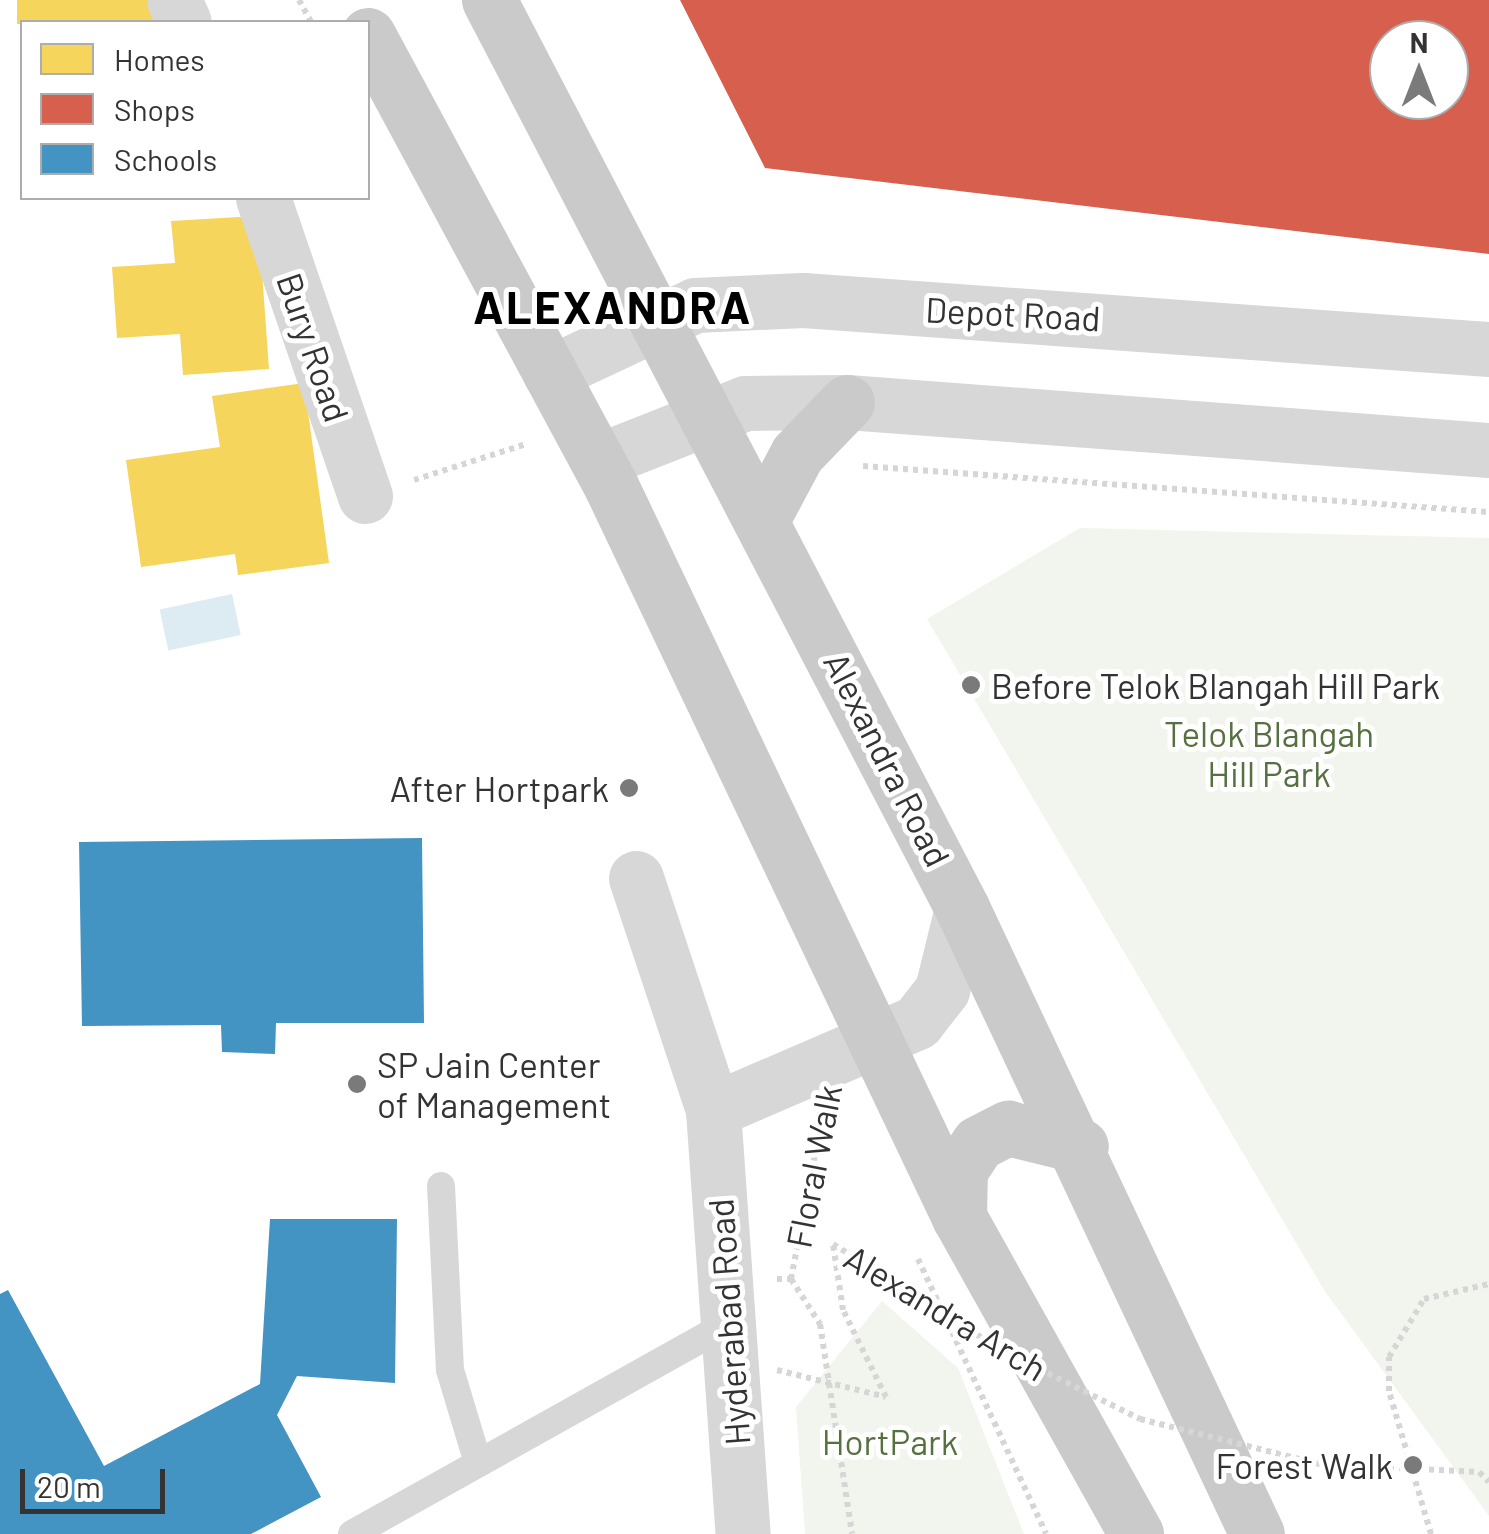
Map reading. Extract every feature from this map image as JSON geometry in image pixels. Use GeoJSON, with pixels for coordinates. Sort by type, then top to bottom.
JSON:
{"type":"FeatureCollection","features":[{"type":"Feature","properties":{"kind":"main road","name":"Alexandra Road"},"geometry":{"type":"LineString","coordinates":[[489,0],[654,326],[712,417],[765,514],[1081,1146],[1256,1534]]}},
{"type":"Feature","properties":{"kind":"main road"},"geometry":{"type":"LineString","coordinates":[[370,40],[598,461],[854,1046],[959,1217],[1136,1534]]}},
{"type":"Feature","properties":{"kind":"main road"},"geometry":{"type":"LineString","coordinates":[[765,514],[797,454],[847,402]]}},
{"type":"Feature","properties":{"kind":"main road"},"geometry":{"type":"LineString","coordinates":[[959,1217],[960,1170],[978,1143],[1008,1128],[1081,1146]]}},
{"type":"Feature","properties":{"kind":"street","name":"Bury Road"},"geometry":{"type":"LineString","coordinates":[[263,200],[365,496]]}},
{"type":"Feature","properties":{"kind":"street","name":"Depot Road"},"geometry":{"type":"LineString","coordinates":[[550,373],[695,306],[802,300],[1489,349]]}},
{"type":"Feature","properties":{"kind":"street"},"geometry":{"type":"LineString","coordinates":[[598,461],[745,403],[847,402],[1489,450]]}},
{"type":"Feature","properties":{"kind":"street","name":"Hyderabad Road"},"geometry":{"type":"LineString","coordinates":[[636,878],[713,1110],[743,1534]]}},
{"type":"Feature","properties":{"kind":"street"},"geometry":{"type":"LineString","coordinates":[[713,1110],[917,1022],[942,990],[962,908]]}},
{"type":"Feature","properties":{"kind":"lane"},"geometry":{"type":"LineString","coordinates":[[442,1186],[450,1370],[478,1463]]}},
{"type":"Feature","properties":{"kind":"lane"},"geometry":{"type":"LineString","coordinates":[[352,1534],[729,1323]]}},
{"type":"Feature","properties":{"kind":"path"},"geometry":{"type":"LineString","coordinates":[[365,496],[526,444]]}},
{"type":"Feature","properties":{"kind":"path"},"geometry":{"type":"LineString","coordinates":[[863,466],[1489,512]]}},
{"type":"Feature","properties":{"kind":"path","name":"Floral Walk"},"geometry":{"type":"LineString","coordinates":[[852,1534],[820,1324],[791,1278],[854,1046]]}},
{"type":"Feature","properties":{"kind":"path","name":"Alexandra Arch"},"geometry":{"type":"LineString","coordinates":[[774,1352],[777,1370],[886,1397],[843,1310],[833,1244],[1002,1352],[1140,1419],[1319,1464],[1479,1472]]}},
{"type":"Feature","properties":{"kind":"path","name":"Floral Walk"},"geometry":{"type":"LineString","coordinates":[[763,1278],[791,1278]]}},
{"type":"Feature","properties":{"kind":"path"},"geometry":{"type":"LineString","coordinates":[[1431,1534],[1390,1391],[1390,1357],[1424,1300],[1489,1284]]}},
{"type":"Feature","properties":{"kind":"path"},"geometry":{"type":"LineString","coordinates":[[1479,1472],[1489,1470]]}},
{"type":"Feature","properties":{"kind":"path"},"geometry":{"type":"LineString","coordinates":[[1479,1472],[1489,1482]]}},
{"type":"Feature","properties":{"kind":"green space","name":"Telok Blangah Hill Park"},"geometry":{"type":"Polygon","coordinates":[[[1080,528],[1489,538],[1489,1516],[1324,1290],[927,619],[1080,528]]]}},
{"type":"Feature","properties":{"kind":"green space","name":"HortPark"},"geometry":{"type":"Polygon","coordinates":[[[882,1301],[958,1368],[1024,1534],[805,1534],[796,1407],[882,1301]]]}},
{"type":"Feature","properties":{"kind":"shaded area"},"geometry":{"type":"Polygon","coordinates":[[[232,594],[241,635],[168,650],[160,609],[232,594]]]}},
{"type":"Feature","properties":{"kind":"building: Homes"},"geometry":{"type":"Polygon","coordinates":[[[17,0],[161,0],[161,20],[20,20],[17,24],[17,0]]]}},
{"type":"Feature","properties":{"kind":"building: Homes"},"geometry":{"type":"Polygon","coordinates":[[[1040,0],[1489,0],[1489,68],[1469,68],[1469,20],[1369,20],[1369,71],[1244,75],[1148,136],[1111,80],[1042,81],[1040,0]]]}},
{"type":"Feature","properties":{"kind":"building: Homes"},"geometry":{"type":"Polygon","coordinates":[[[258,216],[269,369],[183,375],[180,334],[117,338],[112,267],[175,263],[171,221],[258,216]]]}},
{"type":"Feature","properties":{"kind":"building: Homes"},"geometry":{"type":"Polygon","coordinates":[[[304,383],[329,563],[238,575],[235,554],[141,567],[126,460],[220,447],[212,396],[304,383]]]}},
{"type":"Feature","properties":{"kind":"building: Shops"},"geometry":{"type":"Polygon","coordinates":[[[680,0],[1489,0],[1489,254],[765,168],[680,0]]]}},
{"type":"Feature","properties":{"kind":"building: Schools"},"geometry":{"type":"Polygon","coordinates":[[[422,838],[424,1023],[276,1023],[275,1054],[222,1052],[221,1025],[82,1026],[79,842],[422,838]]]}},
{"type":"Feature","properties":{"kind":"building: Schools"},"geometry":{"type":"Polygon","coordinates":[[[270,1219],[397,1219],[395,1383],[297,1376],[277,1415],[321,1497],[251,1534],[0,1534],[0,1294],[8,1290],[104,1466],[260,1384],[270,1219]]]}},
{"type":"Feature","properties":{"kind":"place","name":"Before Telok Blangah Hill Park"},"geometry":{"type":"Point","coordinates":[971,685]}},
{"type":"Feature","properties":{"kind":"place","name":"After Hortpark"},"geometry":{"type":"Point","coordinates":[629,788]}},
{"type":"Feature","properties":{"kind":"place","name":"SP Jain Center of Management"},"geometry":{"type":"Point","coordinates":[357,1084]}},
{"type":"Feature","properties":{"kind":"place","name":"Forest Walk"},"geometry":{"type":"Point","coordinates":[1413,1465]}},
{"type":"Feature","properties":{"kind":"district","name":"ALEXANDRA"},"geometry":{"type":"Point","coordinates":[613,307]}}]}
